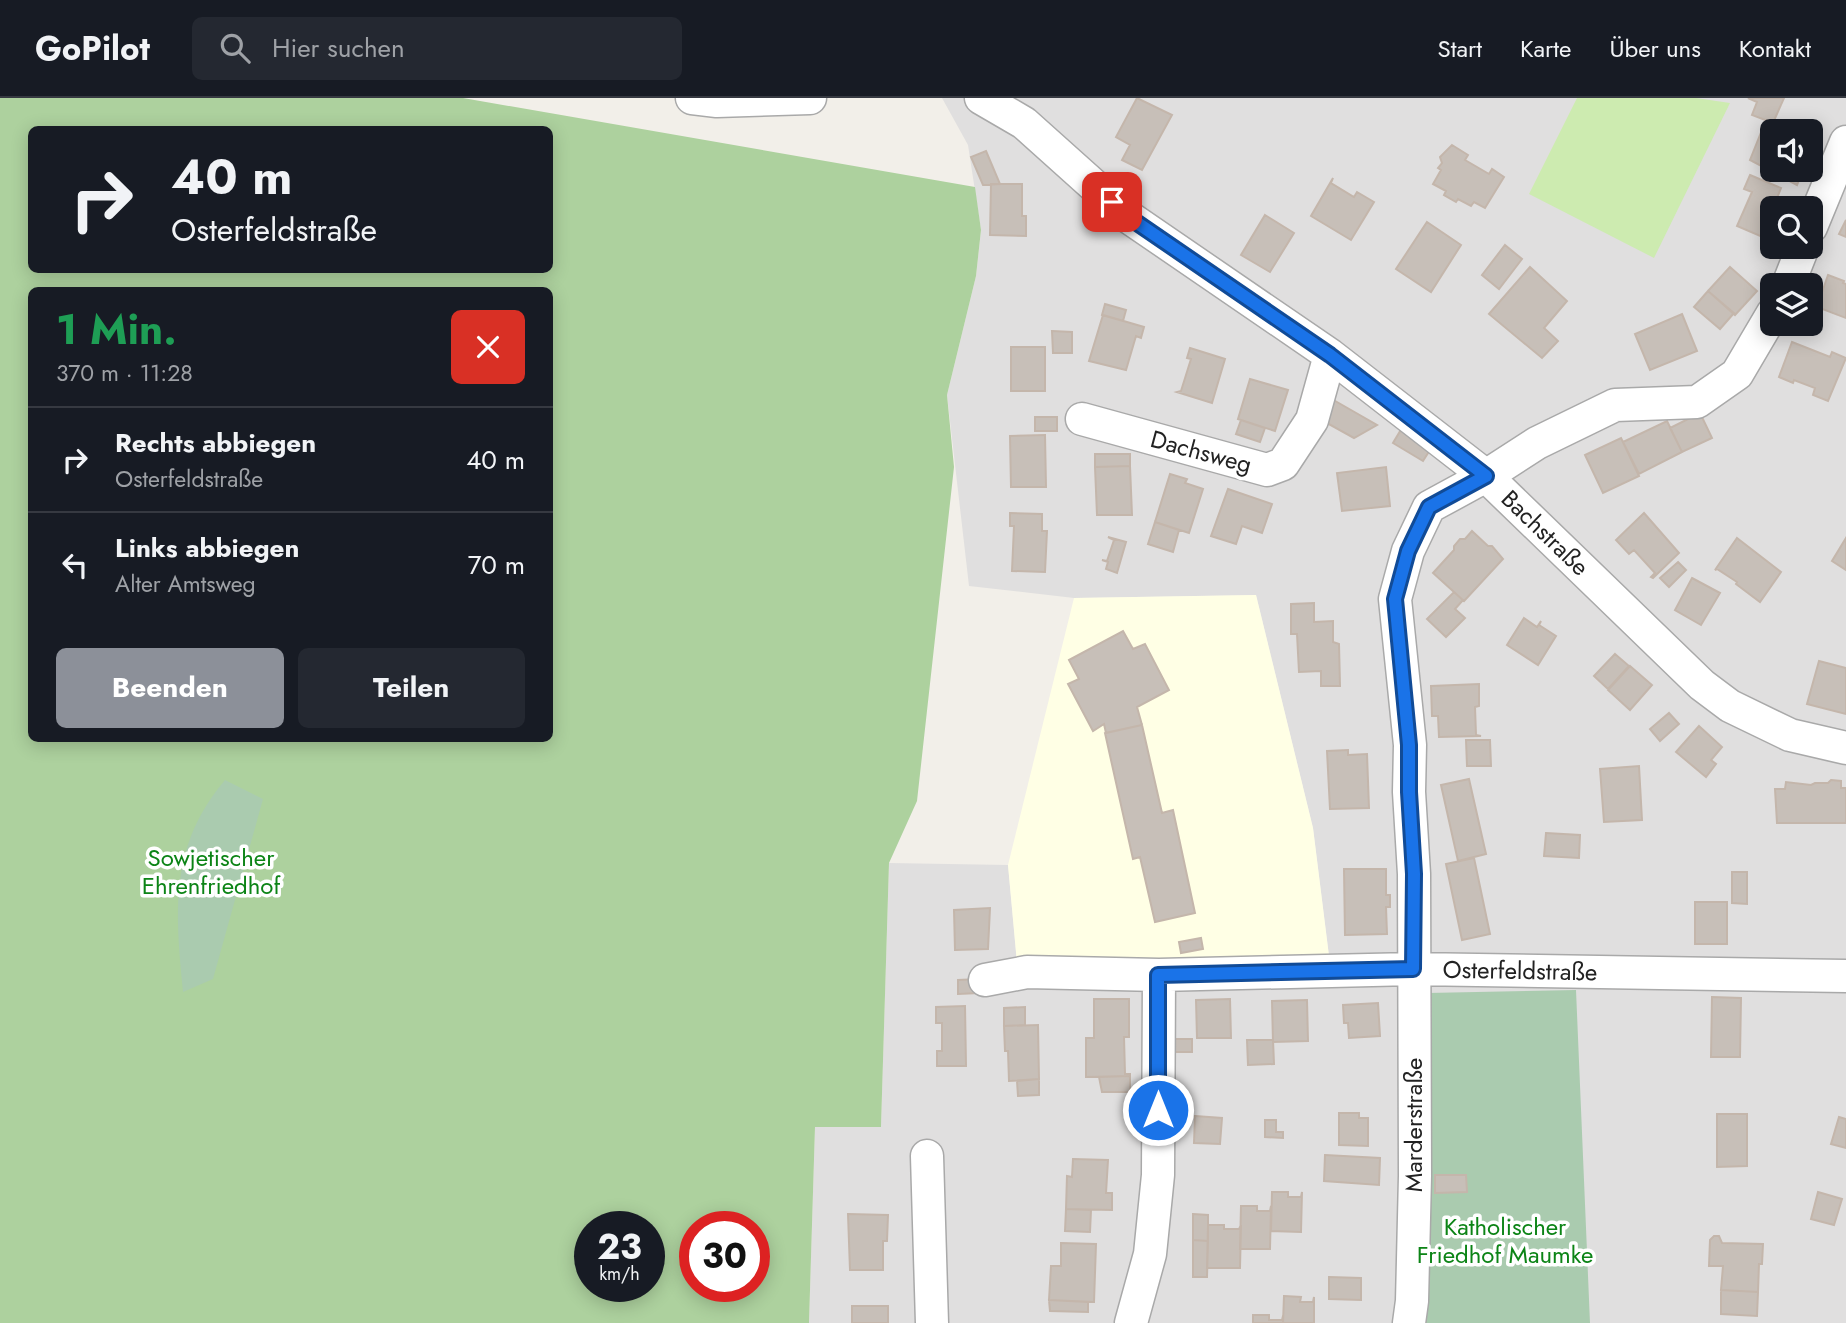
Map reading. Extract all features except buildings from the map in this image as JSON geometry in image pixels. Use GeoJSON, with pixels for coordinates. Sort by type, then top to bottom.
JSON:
{"type":"FeatureCollection","features":[{"type":"Feature","properties":{"kind":"street"},"geometry":{"type":"LineString","coordinates":[[692,98],[717,101],[810,98]]}},
{"type":"Feature","properties":{"kind":"street","name":"Bachstraße"},"geometry":{"type":"LineString","coordinates":[[981,98],[1024,123],[1130,218],[1330,355],[1486,476],[1702,685],[1730,706],[1790,735],[1846,748]]}},
{"type":"Feature","properties":{"kind":"street"},"geometry":{"type":"LineString","coordinates":[[1823,199],[1846,142]]}},
{"type":"Feature","properties":{"kind":"street","name":"Marderstraße"},"geometry":{"type":"LineString","coordinates":[[1409,1323],[1412,1301],[1415,1176],[1414,874],[1409,745],[1395,599],[1408,551],[1429,507],[1486,476],[1537,443],[1615,405],[1697,402],[1737,374],[1760,335]]}},
{"type":"Feature","properties":{"kind":"street","name":"Dachsweg"},"geometry":{"type":"LineString","coordinates":[[1083,419],[1267,470],[1283,464],[1312,420],[1330,355]]}},
{"type":"Feature","properties":{"kind":"street","name":"Osterfeldstraße"},"geometry":{"type":"LineString","coordinates":[[985,980],[1027,972],[1158,975],[1413,969],[1846,976]]}},
{"type":"Feature","properties":{"kind":"street"},"geometry":{"type":"LineString","coordinates":[[1130,1323],[1150,1254],[1158,1175],[1158,975]]}},
{"type":"Feature","properties":{"kind":"street"},"geometry":{"type":"LineString","coordinates":[[927,1156],[932,1323]]}},
{"type":"Feature","properties":{"kind":"shaded area"},"geometry":{"type":"Polygon","coordinates":[[[942,98],[1846,98],[1846,1323],[809,1323],[815,1127],[881,1126],[889,863],[1008,865],[1017,963],[1329,956],[1313,828],[1256,595],[1074,598],[969,586],[947,395],[976,276],[981,230],[968,145],[942,98]]]}},
{"type":"Feature","properties":{"kind":"shaded area"},"geometry":{"type":"Polygon","coordinates":[[[1256,595],[1313,828],[1329,956],[1017,963],[1008,865],[1074,598],[1256,595]]]}},
{"type":"Feature","properties":{"kind":"green space"},"geometry":{"type":"Polygon","coordinates":[[[0,98],[463,98],[975,187],[981,230],[976,276],[947,395],[954,467],[917,801],[889,863],[881,1127],[815,1127],[809,1323],[0,1323],[0,98]]]}},
{"type":"Feature","properties":{"kind":"green space"},"geometry":{"type":"Polygon","coordinates":[[[1577,98],[1696,98],[1730,103],[1654,258],[1529,194],[1577,98]]]}},
{"type":"Feature","properties":{"kind":"green space","name":"Sowjetischer Ehrenfriedhof"},"geometry":{"type":"Polygon","coordinates":[[[225,780],[263,799],[213,979],[183,992],[178,934],[180,880],[194,830],[207,805],[225,780]]]}},
{"type":"Feature","properties":{"kind":"green space","name":"Katholischer Friedhof Maumke"},"geometry":{"type":"Polygon","coordinates":[[[1576,990],[1590,1323],[1420,1323],[1427,993],[1576,990]]]}},
{"type":"Feature","properties":{"kind":"route"},"geometry":{"type":"LineString","coordinates":[[1112,202],[1130,218],[1330,355],[1486,476],[1429,507],[1408,551],[1395,599],[1409,745],[1414,874],[1413,969],[1158,975],[1158,1110]]}}]}
